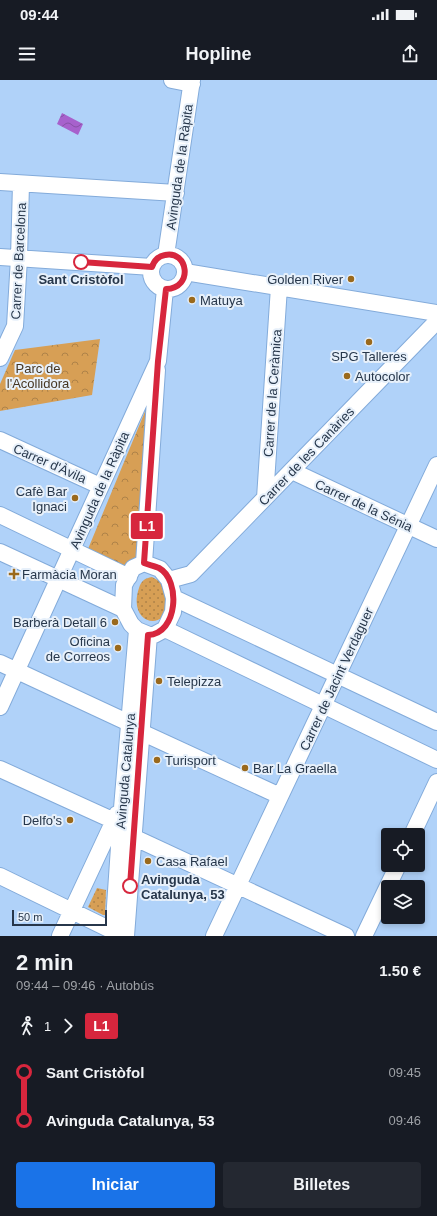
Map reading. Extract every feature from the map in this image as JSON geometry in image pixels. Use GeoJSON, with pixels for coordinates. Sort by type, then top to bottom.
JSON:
{"type":"FeatureCollection","features":[{"type":"Feature","properties":{"kind":"street"},"geometry":{"type":"LineString","coordinates":[[172,80],[192,82]]}},
{"type":"Feature","properties":{"kind":"street","name":"Avinguda de la Ràpita"},"geometry":{"type":"LineString","coordinates":[[166,255],[192,82]]}},
{"type":"Feature","properties":{"kind":"street"},"geometry":{"type":"LineString","coordinates":[[0,182],[176,193]]}},
{"type":"Feature","properties":{"kind":"street","name":"Carrer de Barcelona"},"geometry":{"type":"LineString","coordinates":[[0,358],[15,326],[21,184]]}},
{"type":"Feature","properties":{"kind":"street"},"geometry":{"type":"LineString","coordinates":[[166,255],[174,255],[180,259],[184,265],[185,272],[181,283],[166,289],[160,287],[152,278],[151,273],[152,267],[157,259],[166,255]]}},
{"type":"Feature","properties":{"kind":"street"},"geometry":{"type":"LineString","coordinates":[[0,257],[152,267]]}},
{"type":"Feature","properties":{"kind":"street"},"geometry":{"type":"LineString","coordinates":[[185,272],[437,313]]}},
{"type":"Feature","properties":{"kind":"street","name":"Carrer de la Ceràmica"},"geometry":{"type":"LineString","coordinates":[[265,498],[279,287]]}},
{"type":"Feature","properties":{"kind":"street","name":"Avinguda de la Ràpita"},"geometry":{"type":"LineString","coordinates":[[0,707],[158,361],[166,289]]}},
{"type":"Feature","properties":{"kind":"street","name":"Carrer de les Canàries"},"geometry":{"type":"LineString","coordinates":[[169,580],[191,574],[437,321]]}},
{"type":"Feature","properties":{"kind":"street"},"geometry":{"type":"LineString","coordinates":[[144,563],[158,361]]}},
{"type":"Feature","properties":{"kind":"street","name":"Carrer d'Àvila"},"geometry":{"type":"LineString","coordinates":[[0,440],[100,486]]}},
{"type":"Feature","properties":{"kind":"street","name":"Carrer de Jacint Verdaguer"},"geometry":{"type":"LineString","coordinates":[[214,936],[437,465]]}},
{"type":"Feature","properties":{"kind":"street","name":"Carrer de la Sénia"},"geometry":{"type":"LineString","coordinates":[[292,471],[437,539]]}},
{"type":"Feature","properties":{"kind":"street"},"geometry":{"type":"LineString","coordinates":[[0,515],[72,548],[129,577]]}},
{"type":"Feature","properties":{"kind":"street"},"geometry":{"type":"LineString","coordinates":[[0,552],[123,609]]}},
{"type":"Feature","properties":{"kind":"street"},"geometry":{"type":"LineString","coordinates":[[144,563],[160,569],[169,580],[174,598],[173,612],[165,629],[154,635],[143,633],[131,624],[123,609],[124,585],[134,568],[144,563]]}},
{"type":"Feature","properties":{"kind":"street"},"geometry":{"type":"LineString","coordinates":[[174,598],[437,722]]}},
{"type":"Feature","properties":{"kind":"street"},"geometry":{"type":"LineString","coordinates":[[165,629],[437,760]]}},
{"type":"Feature","properties":{"kind":"street"},"geometry":{"type":"LineString","coordinates":[[0,876],[118,934],[133,837],[135,727],[143,633]]}},
{"type":"Feature","properties":{"kind":"street"},"geometry":{"type":"LineString","coordinates":[[0,663],[280,796]]}},
{"type":"Feature","properties":{"kind":"street","name":"Avinguda Catalunya"},"geometry":{"type":"LineString","coordinates":[[60,936],[117,823],[122,803],[135,727]]}},
{"type":"Feature","properties":{"kind":"street"},"geometry":{"type":"LineString","coordinates":[[0,769],[117,823]]}},
{"type":"Feature","properties":{"kind":"street"},"geometry":{"type":"LineString","coordinates":[[415,828],[437,782]]}},
{"type":"Feature","properties":{"kind":"street","name":"Avinguda Catalunya"},"geometry":{"type":"LineString","coordinates":[[117,823],[118,934]]}},
{"type":"Feature","properties":{"kind":"street"},"geometry":{"type":"LineString","coordinates":[[133,837],[346,936]]}},
{"type":"Feature","properties":{"kind":"street"},"geometry":{"type":"LineString","coordinates":[[364,936],[395,872]]}},
{"type":"Feature","properties":{"kind":"green space","name":"Parc de l'Acollidora"},"geometry":{"type":"Polygon","coordinates":[[[100,339],[92,395],[0,411],[0,384],[15,350],[100,339]]]}},
{"type":"Feature","properties":{"kind":"green space"},"geometry":{"type":"Polygon","coordinates":[[[151,397],[140,558],[123,568],[88,549],[151,397]]]}},
{"type":"Feature","properties":{"kind":"green space"},"geometry":{"type":"Polygon","coordinates":[[[152,577],[161,582],[166,598],[166,610],[162,617],[156,621],[150,621],[143,617],[138,611],[137,601],[141,583],[145,579],[152,577]]]}},
{"type":"Feature","properties":{"kind":"green space"},"geometry":{"type":"Polygon","coordinates":[[[97,888],[106,890],[105,915],[88,907],[97,888]]]}},
{"type":"Feature","properties":{"kind":"water"},"geometry":{"type":"Polygon","coordinates":[[[62,113],[83,124],[78,135],[57,124],[62,113]]]}},
{"type":"Feature","properties":{"kind":"bus line","name":"L1"},"geometry":{"type":"LineString","coordinates":[[81,262],[152,267],[161,256],[174,255],[180,259],[184,265],[185,272],[181,283],[177,286],[166,289],[158,361],[144,563],[160,569],[169,580],[174,598],[173,612],[165,629],[154,635],[148,635],[130,886]]}},
{"type":"Feature","properties":{"kind":"place","name":"Sant Cristòfol"},"geometry":{"type":"Point","coordinates":[81,262]}},
{"type":"Feature","properties":{"kind":"place","name":"Golden River"},"geometry":{"type":"Point","coordinates":[351,279]}},
{"type":"Feature","properties":{"kind":"place","name":"Matuya"},"geometry":{"type":"Point","coordinates":[192,300]}},
{"type":"Feature","properties":{"kind":"place","name":"SPG Talleres"},"geometry":{"type":"Point","coordinates":[369,342]}},
{"type":"Feature","properties":{"kind":"place","name":"Autocolor"},"geometry":{"type":"Point","coordinates":[347,376]}},
{"type":"Feature","properties":{"kind":"place","name":"Cafè Bar Ignaci"},"geometry":{"type":"Point","coordinates":[75,498]}},
{"type":"Feature","properties":{"kind":"place","name":"Farmàcia Moran"},"geometry":{"type":"Point","coordinates":[14,574]}},
{"type":"Feature","properties":{"kind":"place","name":"Barberà Detall 6"},"geometry":{"type":"Point","coordinates":[115,622]}},
{"type":"Feature","properties":{"kind":"place","name":"Oficina de Correos"},"geometry":{"type":"Point","coordinates":[118,648]}},
{"type":"Feature","properties":{"kind":"place","name":"Telepizza"},"geometry":{"type":"Point","coordinates":[159,681]}},
{"type":"Feature","properties":{"kind":"place","name":"Turisport"},"geometry":{"type":"Point","coordinates":[157,760]}},
{"type":"Feature","properties":{"kind":"place","name":"Bar La Graella"},"geometry":{"type":"Point","coordinates":[245,768]}},
{"type":"Feature","properties":{"kind":"place","name":"Delfo's"},"geometry":{"type":"Point","coordinates":[70,820]}},
{"type":"Feature","properties":{"kind":"place","name":"Casa Rafael"},"geometry":{"type":"Point","coordinates":[148,861]}},
{"type":"Feature","properties":{"kind":"place","name":"Avinguda Catalunya, 53"},"geometry":{"type":"Point","coordinates":[130,886]}}]}
